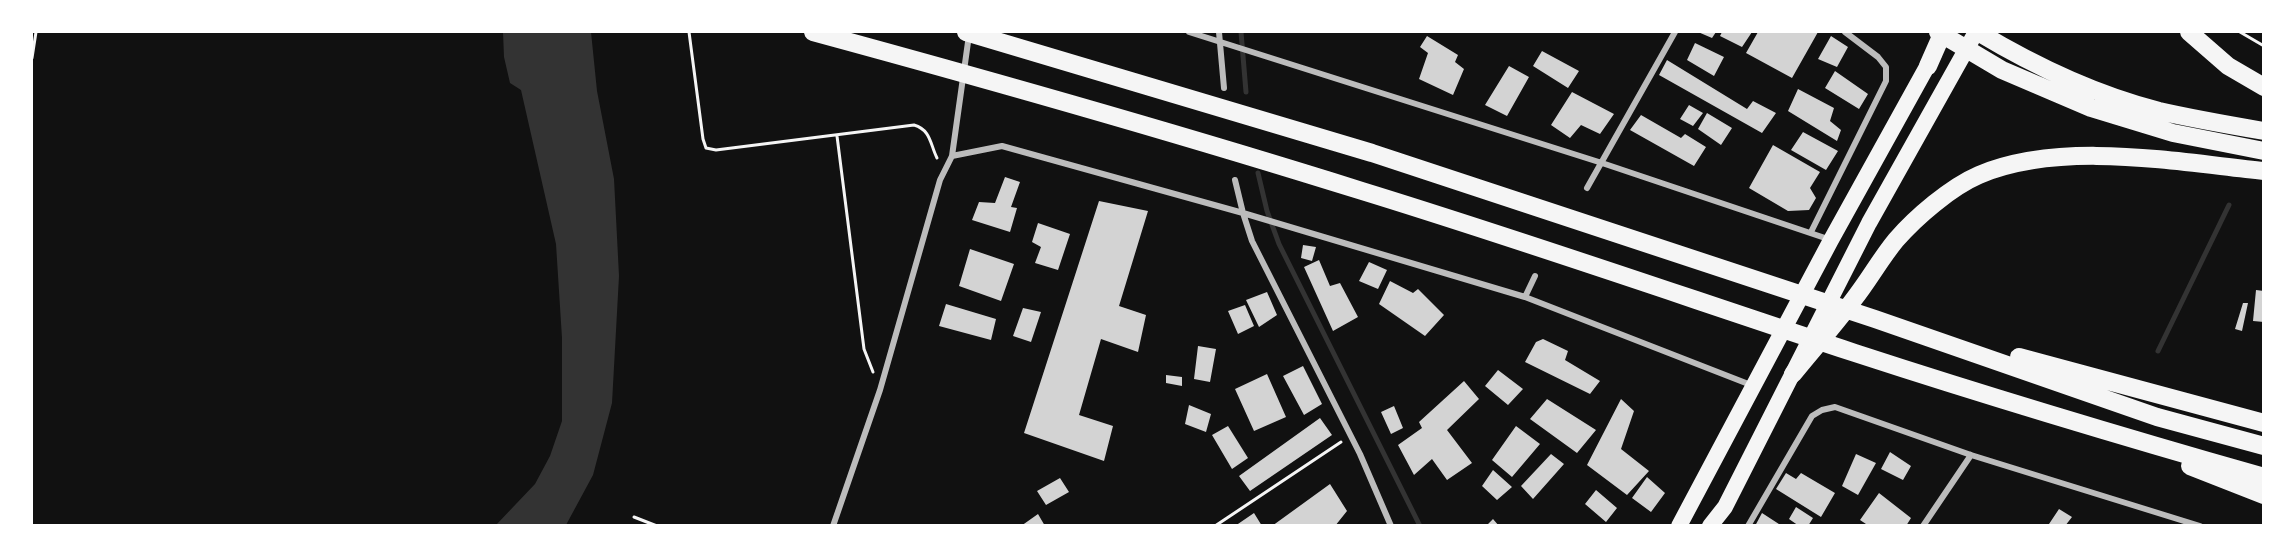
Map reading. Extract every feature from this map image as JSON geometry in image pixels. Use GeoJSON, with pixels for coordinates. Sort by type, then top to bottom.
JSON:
{"type":"FeatureCollection","features":[{"type":"Feature","properties":{"kind":"highway"},"geometry":{"type":"LineString","coordinates":[[813,32],[994,82],[1374,194],[1858,353],[2112,433],[2264,477]]}},
{"type":"Feature","properties":{"kind":"highway"},"geometry":{"type":"LineString","coordinates":[[968,32],[1372,153],[1875,319],[2157,417],[2264,446]]}},
{"type":"Feature","properties":{"kind":"highway"},"geometry":{"type":"LineString","coordinates":[[1938,32],[2002,70],[2101,111],[2173,132],[2264,151]]}},
{"type":"Feature","properties":{"kind":"highway"},"geometry":{"type":"LineString","coordinates":[[1928,66],[1943,32]]}},
{"type":"Feature","properties":{"kind":"highway"},"geometry":{"type":"LineString","coordinates":[[1679,525],[1831,240],[1948,32]]}},
{"type":"Feature","properties":{"kind":"highway"},"geometry":{"type":"LineString","coordinates":[[1710,525],[1725,507],[1869,223],[1977,32],[2009,51],[2065,78],[2157,110],[2264,131]]}},
{"type":"Feature","properties":{"kind":"highway"},"geometry":{"type":"LineString","coordinates":[[2189,32],[2228,66],[2264,87]]}},
{"type":"Feature","properties":{"kind":"highway"},"geometry":{"type":"LineString","coordinates":[[1793,374],[1854,300],[1897,240],[1925,213],[1955,189],[1977,176],[2005,166],[2071,156],[2147,158],[2264,171]]}},
{"type":"Feature","properties":{"kind":"highway"},"geometry":{"type":"LineString","coordinates":[[1875,319],[2264,423]]}},
{"type":"Feature","properties":{"kind":"highway"},"geometry":{"type":"LineString","coordinates":[[2112,433],[2242,488],[2264,495]]}},
{"type":"Feature","properties":{"kind":"street"},"geometry":{"type":"LineString","coordinates":[[833,525],[880,390],[940,180],[952,156],[968,32]]}},
{"type":"Feature","properties":{"kind":"street"},"geometry":{"type":"LineString","coordinates":[[1189,32],[1602,163],[1831,240]]}},
{"type":"Feature","properties":{"kind":"street"},"geometry":{"type":"LineString","coordinates":[[1219,32],[1224,88]]}},
{"type":"Feature","properties":{"kind":"street"},"geometry":{"type":"LineString","coordinates":[[1587,188],[1675,32]]}},
{"type":"Feature","properties":{"kind":"street"},"geometry":{"type":"LineString","coordinates":[[1811,232],[1886,81],[1886,67],[1878,57],[1845,32]]}},
{"type":"Feature","properties":{"kind":"street"},"geometry":{"type":"LineString","coordinates":[[952,156],[1002,146],[1243,213],[1525,297],[1754,387]]}},
{"type":"Feature","properties":{"kind":"street"},"geometry":{"type":"LineString","coordinates":[[1235,180],[1252,241],[1350,436],[1391,525]]}},
{"type":"Feature","properties":{"kind":"street"},"geometry":{"type":"LineString","coordinates":[[1525,297],[1535,276]]}},
{"type":"Feature","properties":{"kind":"street"},"geometry":{"type":"LineString","coordinates":[[1748,525],[1812,416],[1822,410],[1835,407],[1971,454],[2200,525]]}},
{"type":"Feature","properties":{"kind":"street"},"geometry":{"type":"LineString","coordinates":[[1923,525],[1971,454]]}},
{"type":"Feature","properties":{"kind":"path"},"geometry":{"type":"LineString","coordinates":[[32,58],[36,32]]}},
{"type":"Feature","properties":{"kind":"path"},"geometry":{"type":"LineString","coordinates":[[689,32],[706,147],[716,150],[837,136],[914,124],[927,132],[938,159],[947,163]]}},
{"type":"Feature","properties":{"kind":"path"},"geometry":{"type":"LineString","coordinates":[[2240,32],[2264,46]]}},
{"type":"Feature","properties":{"kind":"path"},"geometry":{"type":"LineString","coordinates":[[837,136],[864,349],[880,390]]}},
{"type":"Feature","properties":{"kind":"path"},"geometry":{"type":"LineString","coordinates":[[1215,525],[1350,436]]}},
{"type":"Feature","properties":{"kind":"path"},"geometry":{"type":"LineString","coordinates":[[634,517],[657,525]]}},
{"type":"Feature","properties":{"kind":"shaded area"},"geometry":{"type":"Polygon","coordinates":[[[503,32],[591,32],[597,91],[614,179],[619,276],[612,403],[593,475],[566,525],[496,525],[535,484],[550,456],[562,421],[562,338],[556,244],[521,90],[510,83],[504,57],[503,32]]]}},
{"type":"Feature","properties":{"kind":"building"},"geometry":{"type":"Polygon","coordinates":[[[1698,32],[1716,32],[1712,38],[1698,32]]]}},
{"type":"Feature","properties":{"kind":"building"},"geometry":{"type":"Polygon","coordinates":[[[1722,32],[1752,32],[1742,47],[1720,36],[1722,32]]]}},
{"type":"Feature","properties":{"kind":"building"},"geometry":{"type":"Polygon","coordinates":[[[1758,32],[1818,32],[1792,78],[1746,53],[1758,32]]]}},
{"type":"Feature","properties":{"kind":"building"},"geometry":{"type":"Polygon","coordinates":[[[1427,36],[1458,55],[1455,62],[1464,69],[1453,95],[1419,79],[1428,53],[1420,47],[1427,36]]]}},
{"type":"Feature","properties":{"kind":"building"},"geometry":{"type":"Polygon","coordinates":[[[1831,36],[1848,47],[1837,67],[1818,59],[1831,36]]]}},
{"type":"Feature","properties":{"kind":"building"},"geometry":{"type":"Polygon","coordinates":[[[1695,43],[1724,57],[1714,76],[1687,60],[1695,43]]]}},
{"type":"Feature","properties":{"kind":"building"},"geometry":{"type":"Polygon","coordinates":[[[1542,51],[1579,71],[1568,88],[1533,66],[1542,51]]]}},
{"type":"Feature","properties":{"kind":"building"},"geometry":{"type":"Polygon","coordinates":[[[1667,60],[1747,109],[1753,101],[1776,113],[1762,133],[1659,75],[1667,60]]]}},
{"type":"Feature","properties":{"kind":"building"},"geometry":{"type":"Polygon","coordinates":[[[1509,66],[1529,77],[1507,116],[1485,105],[1509,66]]]}},
{"type":"Feature","properties":{"kind":"building"},"geometry":{"type":"Polygon","coordinates":[[[1835,71],[1868,94],[1859,109],[1825,88],[1835,71]]]}},
{"type":"Feature","properties":{"kind":"building"},"geometry":{"type":"Polygon","coordinates":[[[1798,89],[1834,108],[1830,121],[1841,130],[1837,141],[1788,111],[1798,89]]]}},
{"type":"Feature","properties":{"kind":"building"},"geometry":{"type":"Polygon","coordinates":[[[1572,92],[1614,114],[1600,134],[1581,125],[1570,138],[1551,125],[1572,92]]]}},
{"type":"Feature","properties":{"kind":"building"},"geometry":{"type":"Polygon","coordinates":[[[1689,105],[1703,113],[1693,126],[1680,119],[1689,105]]]}},
{"type":"Feature","properties":{"kind":"building"},"geometry":{"type":"Polygon","coordinates":[[[1707,113],[1732,128],[1721,145],[1698,129],[1707,113]]]}},
{"type":"Feature","properties":{"kind":"building"},"geometry":{"type":"Polygon","coordinates":[[[1641,115],[1681,138],[1685,134],[1706,147],[1694,166],[1630,130],[1641,115]]]}},
{"type":"Feature","properties":{"kind":"building"},"geometry":{"type":"Polygon","coordinates":[[[1803,132],[1838,151],[1826,170],[1791,150],[1803,132]]]}},
{"type":"Feature","properties":{"kind":"building"},"geometry":{"type":"Polygon","coordinates":[[[1773,145],[1820,172],[1810,188],[1816,198],[1809,210],[1788,211],[1749,188],[1773,145]]]}},
{"type":"Feature","properties":{"kind":"building"},"geometry":{"type":"Polygon","coordinates":[[[1005,177],[1020,182],[1011,207],[1017,208],[1010,232],[972,220],[979,202],[995,203],[1005,177]]]}},
{"type":"Feature","properties":{"kind":"building"},"geometry":{"type":"Polygon","coordinates":[[[1099,201],[1148,211],[1119,306],[1146,315],[1138,352],[1101,339],[1079,415],[1113,426],[1104,461],[1024,433],[1099,201]]]}},
{"type":"Feature","properties":{"kind":"building"},"geometry":{"type":"Polygon","coordinates":[[[1038,223],[1070,234],[1058,270],[1035,263],[1041,247],[1032,242],[1038,223]]]}},
{"type":"Feature","properties":{"kind":"building"},"geometry":{"type":"Polygon","coordinates":[[[1303,245],[1316,247],[1312,261],[1301,258],[1303,245]]]}},
{"type":"Feature","properties":{"kind":"building"},"geometry":{"type":"Polygon","coordinates":[[[970,249],[1014,264],[1001,301],[959,286],[970,249]]]}},
{"type":"Feature","properties":{"kind":"building"},"geometry":{"type":"Polygon","coordinates":[[[1319,260],[1330,286],[1340,283],[1358,317],[1333,331],[1304,267],[1319,260]]]}},
{"type":"Feature","properties":{"kind":"building"},"geometry":{"type":"Polygon","coordinates":[[[1369,262],[1387,270],[1378,289],[1359,281],[1369,262]]]}},
{"type":"Feature","properties":{"kind":"building"},"geometry":{"type":"Polygon","coordinates":[[[1390,281],[1413,293],[1418,289],[1444,315],[1425,336],[1379,304],[1390,281]]]}},
{"type":"Feature","properties":{"kind":"building"},"geometry":{"type":"Polygon","coordinates":[[[2256,290],[2264,291],[2264,322],[2253,321],[2256,290]]]}},
{"type":"Feature","properties":{"kind":"building"},"geometry":{"type":"Polygon","coordinates":[[[1267,292],[1277,315],[1259,327],[1246,300],[1267,292]]]}},
{"type":"Feature","properties":{"kind":"building"},"geometry":{"type":"Polygon","coordinates":[[[2243,303],[2248,303],[2242,331],[2235,329],[2243,303]]]}},
{"type":"Feature","properties":{"kind":"building"},"geometry":{"type":"Polygon","coordinates":[[[946,304],[996,319],[991,340],[939,326],[946,304]]]}},
{"type":"Feature","properties":{"kind":"building"},"geometry":{"type":"Polygon","coordinates":[[[1245,305],[1254,326],[1238,334],[1228,311],[1245,305]]]}},
{"type":"Feature","properties":{"kind":"building"},"geometry":{"type":"Polygon","coordinates":[[[1023,308],[1041,312],[1031,342],[1013,336],[1023,308]]]}},
{"type":"Feature","properties":{"kind":"building"},"geometry":{"type":"Polygon","coordinates":[[[1543,339],[1568,351],[1565,360],[1600,381],[1590,394],[1525,362],[1536,342],[1543,339]]]}},
{"type":"Feature","properties":{"kind":"building"},"geometry":{"type":"Polygon","coordinates":[[[1198,346],[1216,349],[1210,382],[1194,379],[1198,346]]]}},
{"type":"Feature","properties":{"kind":"building"},"geometry":{"type":"Polygon","coordinates":[[[1303,366],[1322,404],[1304,415],[1283,376],[1303,366]]]}},
{"type":"Feature","properties":{"kind":"building"},"geometry":{"type":"Polygon","coordinates":[[[1498,370],[1523,389],[1508,405],[1485,386],[1498,370]]]}},
{"type":"Feature","properties":{"kind":"building"},"geometry":{"type":"Polygon","coordinates":[[[1267,374],[1286,417],[1254,431],[1235,389],[1267,374]]]}},
{"type":"Feature","properties":{"kind":"building"},"geometry":{"type":"Polygon","coordinates":[[[1166,375],[1182,377],[1182,386],[1166,383],[1166,375]]]}},
{"type":"Feature","properties":{"kind":"building"},"geometry":{"type":"Polygon","coordinates":[[[1464,381],[1479,399],[1447,430],[1472,463],[1447,480],[1432,459],[1414,475],[1398,445],[1422,428],[1419,422],[1464,381]]]}},
{"type":"Feature","properties":{"kind":"building"},"geometry":{"type":"Polygon","coordinates":[[[1547,399],[1596,430],[1577,453],[1530,419],[1547,399]]]}},
{"type":"Feature","properties":{"kind":"building"},"geometry":{"type":"Polygon","coordinates":[[[1621,399],[1634,411],[1621,449],[1649,471],[1627,495],[1587,465],[1621,399]]]}},
{"type":"Feature","properties":{"kind":"building"},"geometry":{"type":"Polygon","coordinates":[[[1189,405],[1211,414],[1206,432],[1185,424],[1189,405]]]}},
{"type":"Feature","properties":{"kind":"building"},"geometry":{"type":"Polygon","coordinates":[[[1394,406],[1403,428],[1391,434],[1381,412],[1394,406]]]}},
{"type":"Feature","properties":{"kind":"building"},"geometry":{"type":"Polygon","coordinates":[[[1320,418],[1332,435],[1250,491],[1239,476],[1320,418]]]}},
{"type":"Feature","properties":{"kind":"building"},"geometry":{"type":"Polygon","coordinates":[[[1228,426],[1248,458],[1232,469],[1212,435],[1228,426]]]}},
{"type":"Feature","properties":{"kind":"building"},"geometry":{"type":"Polygon","coordinates":[[[1516,426],[1540,444],[1512,477],[1492,460],[1516,426]]]}},
{"type":"Feature","properties":{"kind":"building"},"geometry":{"type":"Polygon","coordinates":[[[1890,452],[1911,466],[1903,480],[1881,469],[1890,452]]]}},
{"type":"Feature","properties":{"kind":"building"},"geometry":{"type":"Polygon","coordinates":[[[1551,454],[1564,464],[1533,499],[1521,486],[1551,454]]]}},
{"type":"Feature","properties":{"kind":"building"},"geometry":{"type":"Polygon","coordinates":[[[1856,454],[1876,463],[1858,495],[1842,486],[1856,454]]]}},
{"type":"Feature","properties":{"kind":"building"},"geometry":{"type":"Polygon","coordinates":[[[1493,470],[1512,487],[1497,500],[1482,486],[1493,470]]]}},
{"type":"Feature","properties":{"kind":"building"},"geometry":{"type":"Polygon","coordinates":[[[1786,473],[1796,479],[1801,473],[1835,493],[1821,517],[1776,489],[1786,473]]]}},
{"type":"Feature","properties":{"kind":"building"},"geometry":{"type":"Polygon","coordinates":[[[1647,477],[1665,493],[1651,512],[1632,498],[1647,477]]]}},
{"type":"Feature","properties":{"kind":"building"},"geometry":{"type":"Polygon","coordinates":[[[1060,478],[1069,492],[1046,505],[1037,491],[1060,478]]]}},
{"type":"Feature","properties":{"kind":"building"},"geometry":{"type":"Polygon","coordinates":[[[1330,484],[1347,511],[1335,526],[1272,526],[1330,484]]]}},
{"type":"Feature","properties":{"kind":"building"},"geometry":{"type":"Polygon","coordinates":[[[1596,490],[1617,508],[1606,522],[1585,504],[1596,490]]]}},
{"type":"Feature","properties":{"kind":"building"},"geometry":{"type":"Polygon","coordinates":[[[1879,493],[1911,518],[1906,526],[1869,526],[1860,520],[1879,493]]]}},
{"type":"Feature","properties":{"kind":"building"},"geometry":{"type":"Polygon","coordinates":[[[1796,507],[1813,518],[1808,526],[1799,526],[1789,519],[1796,507]]]}},
{"type":"Feature","properties":{"kind":"building"},"geometry":{"type":"Polygon","coordinates":[[[2059,509],[2072,517],[2065,526],[2050,526],[2049,524],[2059,509]]]}},
{"type":"Feature","properties":{"kind":"building"},"geometry":{"type":"Polygon","coordinates":[[[1254,513],[1262,526],[1235,526],[1254,513]]]}},
{"type":"Feature","properties":{"kind":"building"},"geometry":{"type":"Polygon","coordinates":[[[1762,513],[1782,526],[1755,526],[1762,513]]]}},
{"type":"Feature","properties":{"kind":"building"},"geometry":{"type":"Polygon","coordinates":[[[1038,514],[1045,526],[1021,526],[1038,514]]]}},
{"type":"Feature","properties":{"kind":"building"},"geometry":{"type":"Polygon","coordinates":[[[1493,519],[1499,526],[1486,526],[1493,519]]]}},
{"type":"Feature","properties":{"kind":"waterway"},"geometry":{"type":"LineString","coordinates":[[1241,32],[1246,92]]}},
{"type":"Feature","properties":{"kind":"waterway"},"geometry":{"type":"LineString","coordinates":[[1258,173],[1267,211],[1279,244],[1420,526]]}},
{"type":"Feature","properties":{"kind":"waterway"},"geometry":{"type":"LineString","coordinates":[[2158,351],[2229,205]]}}]}
